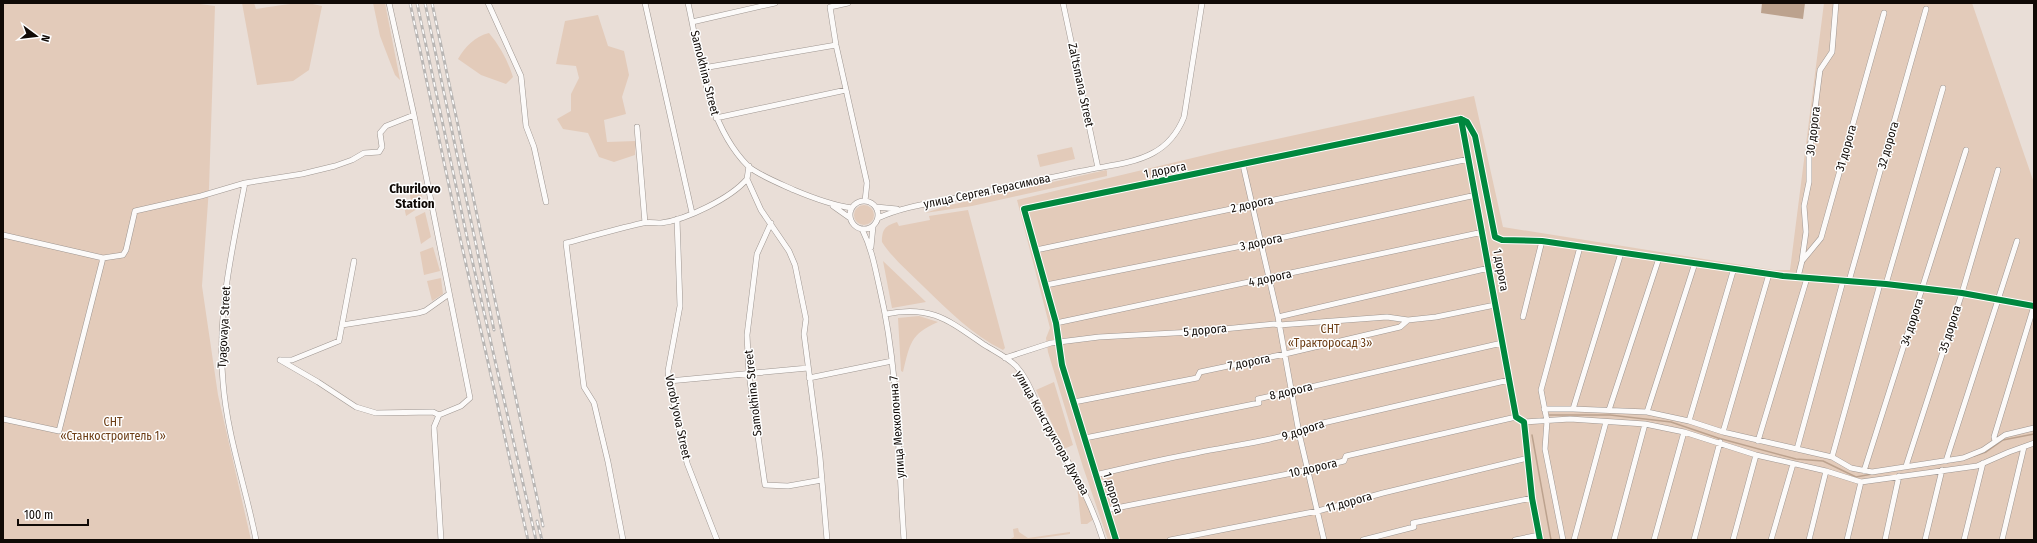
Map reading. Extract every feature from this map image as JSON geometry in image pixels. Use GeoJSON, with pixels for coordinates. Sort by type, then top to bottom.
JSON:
{"type":"FeatureCollection","features":[{"type":"Feature","properties":{"kind":"street"},"geometry":{"type":"LineString","coordinates":[[389,3],[447,274],[449,294],[470,398],[461,406],[439,415],[434,427],[441,540]]}},
{"type":"Feature","properties":{"kind":"street"},"geometry":{"type":"LineString","coordinates":[[488,3],[521,76],[526,126],[534,147],[546,202]]}},
{"type":"Feature","properties":{"kind":"street"},"geometry":{"type":"LineString","coordinates":[[645,3],[692,213]]}},
{"type":"Feature","properties":{"kind":"street","name":"Samokhina Street"},"geometry":{"type":"LineString","coordinates":[[688,3],[716,118],[726,137],[749,166]]}},
{"type":"Feature","properties":{"kind":"street"},"geometry":{"type":"LineString","coordinates":[[692,22],[775,3]]}},
{"type":"Feature","properties":{"kind":"street"},"geometry":{"type":"LineString","coordinates":[[848,3],[830,7],[836,44],[867,184],[868,202]]}},
{"type":"Feature","properties":{"kind":"street","name":"Zal'tsmana Street"},"geometry":{"type":"LineString","coordinates":[[1063,3],[1098,168]]}},
{"type":"Feature","properties":{"kind":"street","name":"улица Сергея Герасимова"},"geometry":{"type":"LineString","coordinates":[[878,218],[898,209],[1098,168],[1140,158],[1153,153],[1172,138],[1179,129],[1186,106],[1202,3]]}},
{"type":"Feature","properties":{"kind":"street","name":"30 дорога"},"geometry":{"type":"LineString","coordinates":[[1802,261],[1806,232],[1804,206],[1809,182],[1809,156],[1820,70],[1832,52],[1836,3]]}},
{"type":"Feature","properties":{"kind":"street","name":"32 дорога"},"geometry":{"type":"LineString","coordinates":[[1849,281],[1926,9]]}},
{"type":"Feature","properties":{"kind":"street","name":"31 дорога"},"geometry":{"type":"LineString","coordinates":[[1798,278],[1802,261],[1821,238],[1884,13]]}},
{"type":"Feature","properties":{"kind":"street"},"geometry":{"type":"LineString","coordinates":[[703,68],[836,44]]}},
{"type":"Feature","properties":{"kind":"street"},"geometry":{"type":"LineString","coordinates":[[1832,457],[1883,284],[1944,88]]}},
{"type":"Feature","properties":{"kind":"street"},"geometry":{"type":"LineString","coordinates":[[716,118],[846,90]]}},
{"type":"Feature","properties":{"kind":"street"},"geometry":{"type":"LineString","coordinates":[[3,235],[103,258],[123,255],[135,211],[202,196],[245,183],[302,174],[335,166],[352,160],[364,153],[379,152],[382,147],[380,133],[386,126],[414,115]]}},
{"type":"Feature","properties":{"kind":"street"},"geometry":{"type":"LineString","coordinates":[[1461,119],[1467,122],[1475,136],[1495,237],[1502,240],[1542,241],[1798,278],[1883,284],[1962,293],[2034,306],[1994,437],[1995,441]]}},
{"type":"Feature","properties":{"kind":"street","name":"1 дорога"},"geometry":{"type":"LineString","coordinates":[[1116,540],[1062,365],[1056,323],[1024,209],[1461,119],[1516,416]]}},
{"type":"Feature","properties":{"kind":"street"},"geometry":{"type":"LineString","coordinates":[[637,127],[645,223]]}},
{"type":"Feature","properties":{"kind":"street","name":"34 дорога"},"geometry":{"type":"LineString","coordinates":[[1864,471],[1966,150]]}},
{"type":"Feature","properties":{"kind":"street","name":"2 дорога"},"geometry":{"type":"LineString","coordinates":[[1036,250],[1469,159]]}},
{"type":"Feature","properties":{"kind":"street"},"geometry":{"type":"LineString","coordinates":[[1243,165],[1278,316],[1299,433],[1324,540]]}},
{"type":"Feature","properties":{"kind":"street"},"geometry":{"type":"LineString","coordinates":[[623,540],[608,462],[594,403],[584,387],[566,243],[645,223],[662,223],[692,213],[725,197],[741,186],[746,179],[749,166],[783,185],[830,204],[852,208]]}},
{"type":"Feature","properties":{"kind":"street","name":"35 дорога"},"geometry":{"type":"LineString","coordinates":[[1906,466],[1962,293],[1998,170]]}},
{"type":"Feature","properties":{"kind":"street"},"geometry":{"type":"LineString","coordinates":[[746,179],[761,210],[790,251],[795,265],[806,319],[804,334],[822,480],[827,540]]}},
{"type":"Feature","properties":{"kind":"street","name":"Tyagovaya Street"},"geometry":{"type":"LineString","coordinates":[[245,183],[227,270],[221,352],[226,411],[256,540]]}},
{"type":"Feature","properties":{"kind":"street","name":"3 дорога"},"geometry":{"type":"LineString","coordinates":[[1046,285],[1262,242],[1476,196]]}},
{"type":"Feature","properties":{"kind":"street"},"geometry":{"type":"LineString","coordinates":[[850,218],[852,208],[858,202],[868,202],[876,207],[898,209]]}},
{"type":"Feature","properties":{"kind":"street"},"geometry":{"type":"LineString","coordinates":[[830,204],[850,218],[853,224],[862,229],[871,247],[886,314]]}},
{"type":"Feature","properties":{"kind":"street"},"geometry":{"type":"LineString","coordinates":[[871,247],[873,226],[878,218],[876,207]]}},
{"type":"Feature","properties":{"kind":"street","name":"Vorob'yova Street"},"geometry":{"type":"LineString","coordinates":[[677,219],[680,306],[668,371],[669,381],[687,463],[717,540]]}},
{"type":"Feature","properties":{"kind":"street","name":"Samokhina Street"},"geometry":{"type":"LineString","coordinates":[[771,223],[757,254],[748,335],[749,374],[765,485],[788,486],[822,480]]}},
{"type":"Feature","properties":{"kind":"street"},"geometry":{"type":"LineString","coordinates":[[862,229],[873,226]]}},
{"type":"Feature","properties":{"kind":"street","name":"4 дорога"},"geometry":{"type":"LineString","coordinates":[[1056,323],[1483,232]]}},
{"type":"Feature","properties":{"kind":"street"},"geometry":{"type":"LineString","coordinates":[[1524,317],[1542,241]]}},
{"type":"Feature","properties":{"kind":"street"},"geometry":{"type":"LineString","coordinates":[[1946,461],[2017,241]]}},
{"type":"Feature","properties":{"kind":"street"},"geometry":{"type":"LineString","coordinates":[[1563,540],[1545,449],[1547,421],[1541,390],[1580,247]]}},
{"type":"Feature","properties":{"kind":"street"},"geometry":{"type":"LineString","coordinates":[[1573,409],[1621,253]]}},
{"type":"Feature","properties":{"kind":"street"},"geometry":{"type":"LineString","coordinates":[[3,419],[59,431],[103,258]]}},
{"type":"Feature","properties":{"kind":"street"},"geometry":{"type":"LineString","coordinates":[[1609,410],[1659,258]]}},
{"type":"Feature","properties":{"kind":"street"},"geometry":{"type":"LineString","coordinates":[[354,261],[339,341],[292,360],[280,360],[318,382],[356,407],[376,413],[432,412],[439,415]]}},
{"type":"Feature","properties":{"kind":"street"},"geometry":{"type":"LineString","coordinates":[[1647,412],[1695,263]]}},
{"type":"Feature","properties":{"kind":"street"},"geometry":{"type":"LineString","coordinates":[[1278,316],[1489,268]]}},
{"type":"Feature","properties":{"kind":"street"},"geometry":{"type":"LineString","coordinates":[[1689,420],[1734,268]]}},
{"type":"Feature","properties":{"kind":"street"},"geometry":{"type":"LineString","coordinates":[[1723,432],[1769,274]]}},
{"type":"Feature","properties":{"kind":"street"},"geometry":{"type":"LineString","coordinates":[[1758,441],[1807,278]]}},
{"type":"Feature","properties":{"kind":"street"},"geometry":{"type":"LineString","coordinates":[[1797,449],[1843,281]]}},
{"type":"Feature","properties":{"kind":"street"},"geometry":{"type":"LineString","coordinates":[[342,325],[425,311],[449,294]]}},
{"type":"Feature","properties":{"kind":"street","name":"7 дорога"},"geometry":{"type":"LineString","coordinates":[[1074,402],[1197,378],[1200,372],[1400,327],[1408,320],[1436,317],[1495,305]]}},
{"type":"Feature","properties":{"kind":"street","name":"улица Конструктора Духова"},"geometry":{"type":"LineString","coordinates":[[886,314],[905,310],[919,310],[933,314],[951,322],[1016,367],[1027,383],[1044,418],[1089,500],[1103,540]]}},
{"type":"Feature","properties":{"kind":"street","name":"улица Мехколонна 7"},"geometry":{"type":"LineString","coordinates":[[886,314],[892,361],[904,540]]}},
{"type":"Feature","properties":{"kind":"street","name":"5 дорога"},"geometry":{"type":"LineString","coordinates":[[1005,358],[1051,343],[1099,337],[1193,332],[1274,324],[1279,325],[1387,317],[1408,320]]}},
{"type":"Feature","properties":{"kind":"street","name":"8 дорога"},"geometry":{"type":"LineString","coordinates":[[1085,438],[1259,403],[1258,399],[1502,342]]}},
{"type":"Feature","properties":{"kind":"street"},"geometry":{"type":"LineString","coordinates":[[809,378],[892,361]]}},
{"type":"Feature","properties":{"kind":"street"},"geometry":{"type":"LineString","coordinates":[[669,381],[808,368]]}},
{"type":"Feature","properties":{"kind":"street","name":"9 дорога"},"geometry":{"type":"LineString","coordinates":[[1095,475],[1299,433],[1323,423],[1509,380]]}},
{"type":"Feature","properties":{"kind":"street"},"geometry":{"type":"LineString","coordinates":[[1544,409],[1647,412],[1689,420],[1723,432],[1832,457],[1850,468],[1872,472],[1963,458],[1983,450],[2005,435],[2034,428]]}},
{"type":"Feature","properties":{"kind":"street"},"geometry":{"type":"LineString","coordinates":[[1516,416],[1524,422],[1570,419],[1645,424],[1684,432],[1756,454],[1826,471],[1861,482],[1977,466],[2034,443]]}},
{"type":"Feature","properties":{"kind":"street","name":"10 дорога"},"geometry":{"type":"LineString","coordinates":[[1106,510],[1308,470],[1344,461],[1346,456],[1516,416]]}},
{"type":"Feature","properties":{"kind":"street"},"geometry":{"type":"LineString","coordinates":[[1515,540],[1539,537],[1532,498],[1524,422]]}},
{"type":"Feature","properties":{"kind":"street"},"geometry":{"type":"LineString","coordinates":[[1574,540],[1606,422]]}},
{"type":"Feature","properties":{"kind":"street"},"geometry":{"type":"LineString","coordinates":[[1614,540],[1645,424]]}},
{"type":"Feature","properties":{"kind":"street"},"geometry":{"type":"LineString","coordinates":[[1654,540],[1684,432]]}},
{"type":"Feature","properties":{"kind":"street"},"geometry":{"type":"LineString","coordinates":[[1694,540],[1720,442]]}},
{"type":"Feature","properties":{"kind":"street"},"geometry":{"type":"LineString","coordinates":[[2002,540],[2024,446]]}},
{"type":"Feature","properties":{"kind":"street"},"geometry":{"type":"LineString","coordinates":[[1733,540],[1756,454]]}},
{"type":"Feature","properties":{"kind":"street","name":"11 дорога"},"geometry":{"type":"LineString","coordinates":[[1170,540],[1318,511],[1383,492],[1528,458]]}},
{"type":"Feature","properties":{"kind":"street"},"geometry":{"type":"LineString","coordinates":[[1964,540],[1983,463]]}},
{"type":"Feature","properties":{"kind":"street"},"geometry":{"type":"LineString","coordinates":[[1771,540],[1793,464]]}},
{"type":"Feature","properties":{"kind":"street"},"geometry":{"type":"LineString","coordinates":[[1925,540],[1942,470]]}},
{"type":"Feature","properties":{"kind":"street"},"geometry":{"type":"LineString","coordinates":[[1809,540],[1826,471]]}},
{"type":"Feature","properties":{"kind":"street"},"geometry":{"type":"LineString","coordinates":[[1885,540],[1899,476]]}},
{"type":"Feature","properties":{"kind":"street"},"geometry":{"type":"LineString","coordinates":[[1847,540],[1861,482]]}},
{"type":"Feature","properties":{"kind":"street"},"geometry":{"type":"LineString","coordinates":[[1363,540],[1414,528],[1413,524],[1532,498]]}},
{"type":"Feature","properties":{"kind":"green space","name":"СНТ «Станкостроитель 1»"},"geometry":{"type":"Polygon","coordinates":[[[3,3],[193,3],[215,6],[209,188],[202,286],[218,395],[251,540],[3,540],[3,3]]]}},
{"type":"Feature","properties":{"kind":"green space"},"geometry":{"type":"Polygon","coordinates":[[[242,3],[254,3],[256,9],[298,4],[315,4],[322,6],[309,70],[293,81],[257,85],[242,3]]]}},
{"type":"Feature","properties":{"kind":"green space"},"geometry":{"type":"Polygon","coordinates":[[[373,3],[385,3],[400,80],[395,75],[380,36],[373,3]]]}},
{"type":"Feature","properties":{"kind":"green space","name":"СНТ «Тракторосад 3»"},"geometry":{"type":"Polygon","coordinates":[[[1824,3],[1972,3],[2034,183],[2034,540],[1108,540],[1083,467],[1048,352],[1046,338],[1050,328],[1017,200],[1226,150],[1474,96],[1503,227],[1773,270],[1790,270],[1824,3]]]}},
{"type":"Feature","properties":{"kind":"green space"},"geometry":{"type":"Polygon","coordinates":[[[598,15],[608,46],[624,51],[629,75],[622,97],[626,114],[604,120],[607,142],[636,141],[635,155],[614,162],[599,157],[588,133],[563,129],[557,119],[571,111],[571,94],[579,78],[576,66],[556,64],[565,21],[598,15]]]}},
{"type":"Feature","properties":{"kind":"green space"},"geometry":{"type":"Polygon","coordinates":[[[489,33],[497,43],[509,65],[513,77],[506,84],[481,75],[458,59],[464,50],[475,39],[489,33]]]}},
{"type":"Feature","properties":{"kind":"green space"},"geometry":{"type":"Polygon","coordinates":[[[1072,147],[1075,159],[1040,167],[1037,155],[1072,147]]]}},
{"type":"Feature","properties":{"kind":"green space"},"geometry":{"type":"Polygon","coordinates":[[[1106,170],[1107,176],[972,206],[925,213],[946,206],[1106,170]]]}},
{"type":"Feature","properties":{"kind":"green space"},"geometry":{"type":"Polygon","coordinates":[[[420,185],[423,205],[406,216],[404,206],[411,200],[409,192],[420,185]]]}},
{"type":"Feature","properties":{"kind":"green space"},"geometry":{"type":"Polygon","coordinates":[[[860,205],[868,205],[874,211],[874,219],[868,225],[860,225],[854,219],[854,211],[860,205]]]}},
{"type":"Feature","properties":{"kind":"green space"},"geometry":{"type":"Polygon","coordinates":[[[968,210],[1005,348],[1003,350],[971,330],[951,313],[891,254],[882,242],[885,229],[893,223],[897,222],[899,226],[930,220],[929,216],[968,210]]]}},
{"type":"Feature","properties":{"kind":"green space"},"geometry":{"type":"Polygon","coordinates":[[[425,212],[431,237],[421,244],[415,217],[425,212]]]}},
{"type":"Feature","properties":{"kind":"green space"},"geometry":{"type":"Polygon","coordinates":[[[433,247],[440,271],[424,275],[420,252],[433,247]]]}},
{"type":"Feature","properties":{"kind":"green space"},"geometry":{"type":"Polygon","coordinates":[[[883,261],[926,302],[892,308],[883,261]]]}},
{"type":"Feature","properties":{"kind":"green space"},"geometry":{"type":"Polygon","coordinates":[[[441,278],[443,294],[432,301],[427,281],[441,278]]]}},
{"type":"Feature","properties":{"kind":"green space"},"geometry":{"type":"Polygon","coordinates":[[[919,316],[938,322],[929,326],[916,336],[907,354],[903,372],[901,371],[898,318],[919,316]]]}},
{"type":"Feature","properties":{"kind":"green space"},"geometry":{"type":"Polygon","coordinates":[[[1054,382],[1073,445],[1064,449],[1036,390],[1054,382]]]}},
{"type":"Feature","properties":{"kind":"green space"},"geometry":{"type":"Polygon","coordinates":[[[1077,485],[1094,519],[1087,524],[1081,524],[1077,485]]]}},
{"type":"Feature","properties":{"kind":"green space"},"geometry":{"type":"Polygon","coordinates":[[[1018,528],[1019,532],[1028,538],[1070,532],[1070,534],[1027,540],[1009,540],[1014,537],[1013,529],[1018,528]]]}},
{"type":"Feature","properties":{"kind":"shaded area"},"geometry":{"type":"Polygon","coordinates":[[[1762,3],[1805,3],[1803,19],[1761,13],[1762,3]]]}},
{"type":"Feature","properties":{"kind":"waterway"},"geometry":{"type":"LineString","coordinates":[[1549,415],[1610,415],[1671,422],[1718,438],[1796,459],[1823,461],[1856,477],[1872,474]]}},
{"type":"Feature","properties":{"kind":"waterway"},"geometry":{"type":"LineString","coordinates":[[1974,456],[1986,452],[2003,440],[2034,434]]}},
{"type":"Feature","properties":{"kind":"waterway"},"geometry":{"type":"LineString","coordinates":[[1532,435],[1551,540]]}},
{"type":"Feature","properties":{"kind":"railway"},"geometry":{"type":"LineString","coordinates":[[410,3],[461,242],[528,540]]}},
{"type":"Feature","properties":{"kind":"railway"},"geometry":{"type":"LineString","coordinates":[[417,3],[468,242],[536,540]]}},
{"type":"Feature","properties":{"kind":"railway"},"geometry":{"type":"LineString","coordinates":[[425,3],[494,330]]}},
{"type":"Feature","properties":{"kind":"railway"},"geometry":{"type":"LineString","coordinates":[[432,3],[543,526]]}},
{"type":"Feature","properties":{"kind":"railway"},"geometry":{"type":"LineString","coordinates":[[537,521],[542,540]]}},
{"type":"Feature","properties":{"kind":"cycle path"},"geometry":{"type":"LineString","coordinates":[[1461,119],[1467,122],[1475,136],[1495,237],[1502,240],[1542,241],[1783,276],[1886,284],[1962,293],[2034,306]]}},
{"type":"Feature","properties":{"kind":"cycle path"},"geometry":{"type":"LineString","coordinates":[[1116,540],[1062,365],[1056,323],[1024,209],[1461,119],[1516,417],[1524,422],[1532,498],[1540,540]]}},
{"type":"Feature","properties":{"kind":"district","name":"Churilovo Station"},"geometry":{"type":"Point","coordinates":[415,196]}}]}
